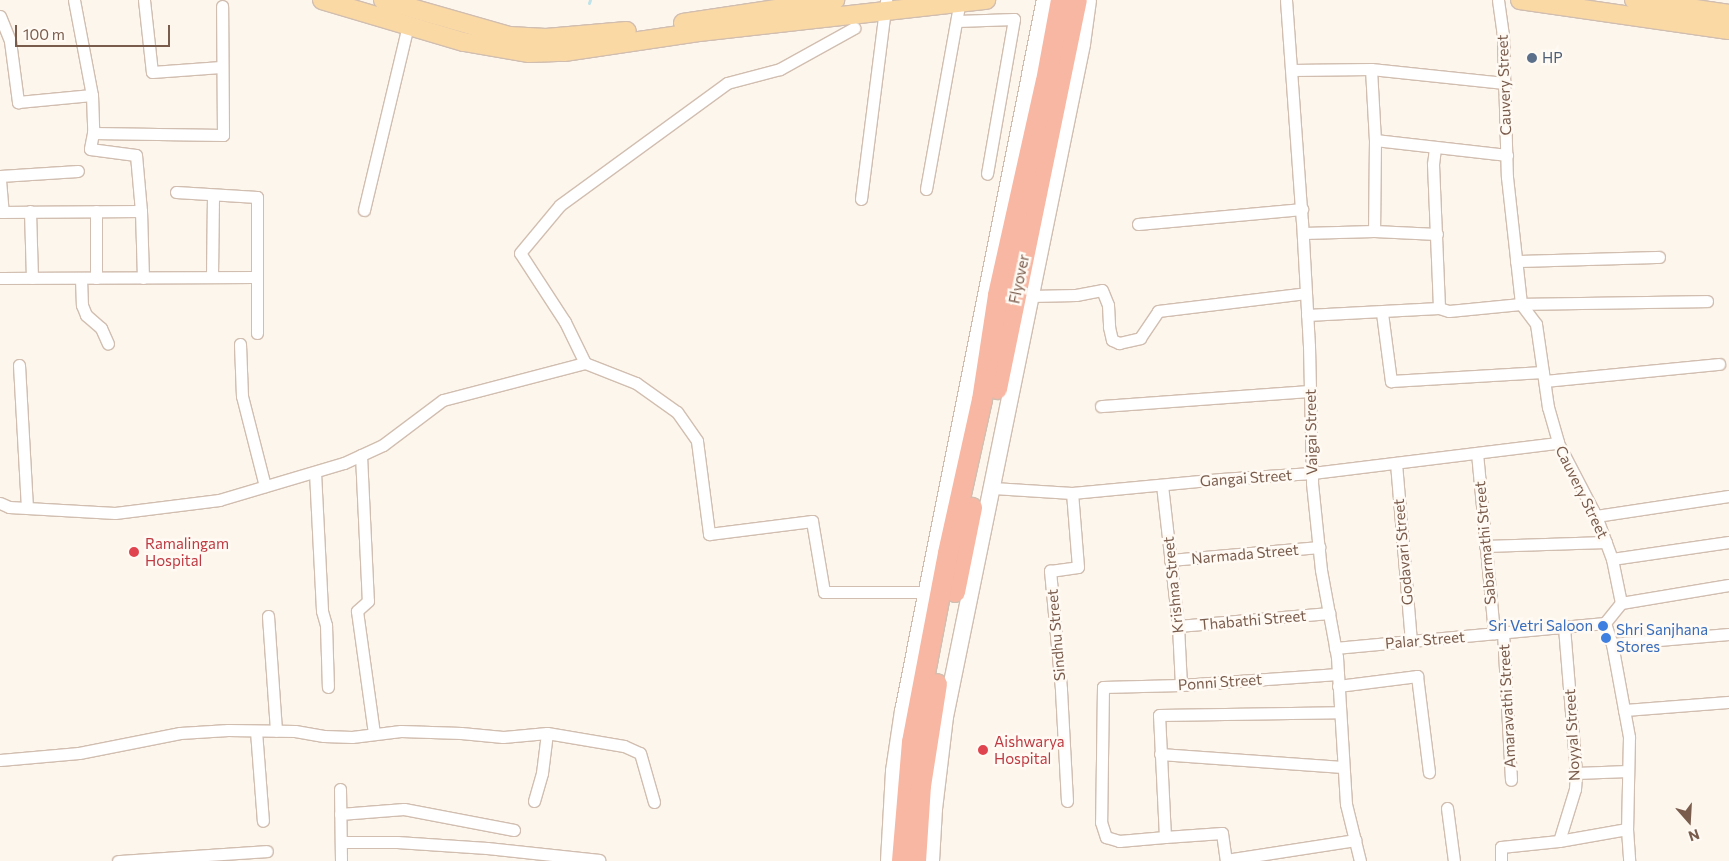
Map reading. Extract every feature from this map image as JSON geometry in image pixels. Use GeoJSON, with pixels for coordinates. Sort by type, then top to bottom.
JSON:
{"type":"FeatureCollection","features":[{"type":"Feature","properties":{"kind":"highway"},"geometry":{"type":"LineString","coordinates":[[916,861],[921,786],[942,624],[982,400],[998,294],[1046,81],[1061,0]]}},
{"type":"Feature","properties":{"kind":"highway","name":"Flyover"},"geometry":{"type":"LineString","coordinates":[[955,556],[1076,0]]}},
{"type":"Feature","properties":{"kind":"highway"},"geometry":{"type":"LineString","coordinates":[[902,861],[912,742],[942,624]]}},
{"type":"Feature","properties":{"kind":"main road"},"geometry":{"type":"LineString","coordinates":[[322,0],[464,42],[529,53],[564,52],[885,6],[986,0]]}},
{"type":"Feature","properties":{"kind":"main road"},"geometry":{"type":"LineString","coordinates":[[383,0],[509,36],[546,38],[610,34],[835,0]]}},
{"type":"Feature","properties":{"kind":"main road"},"geometry":{"type":"LineString","coordinates":[[1520,0],[1729,30]]}},
{"type":"Feature","properties":{"kind":"main road"},"geometry":{"type":"LineString","coordinates":[[1634,0],[1729,14]]}},
{"type":"Feature","properties":{"kind":"street"},"geometry":{"type":"LineString","coordinates":[[74,0],[92,95],[93,133],[90,149],[136,155],[141,211],[143,278]]}},
{"type":"Feature","properties":{"kind":"street"},"geometry":{"type":"LineString","coordinates":[[144,0],[152,72],[221,67]]}},
{"type":"Feature","properties":{"kind":"street"},"geometry":{"type":"LineString","coordinates":[[931,861],[934,809],[945,717],[948,592],[1004,216],[1046,0]]}},
{"type":"Feature","properties":{"kind":"street"},"geometry":{"type":"LineString","coordinates":[[889,861],[894,771],[903,711],[948,592],[993,488],[1082,44],[1088,0]]}},
{"type":"Feature","properties":{"kind":"street","name":"Vaigai Street"},"geometry":{"type":"LineString","coordinates":[[1286,0],[1302,209],[1312,473],[1319,547],[1338,674],[1346,804],[1360,861]]}},
{"type":"Feature","properties":{"kind":"street","name":"Cauvery Street"},"geometry":{"type":"LineString","coordinates":[[1498,0],[1502,37],[1507,155],[1521,304],[1536,324],[1548,407],[1558,444],[1596,516],[1612,559],[1621,603]]}},
{"type":"Feature","properties":{"kind":"street"},"geometry":{"type":"LineString","coordinates":[[926,189],[960,1]]}},
{"type":"Feature","properties":{"kind":"street"},"geometry":{"type":"LineString","coordinates":[[93,133],[223,135],[222,6]]}},
{"type":"Feature","properties":{"kind":"street"},"geometry":{"type":"LineString","coordinates":[[861,199],[885,6]]}},
{"type":"Feature","properties":{"kind":"street"},"geometry":{"type":"LineString","coordinates":[[0,16],[10,41],[18,102],[92,95]]}},
{"type":"Feature","properties":{"kind":"street"},"geometry":{"type":"LineString","coordinates":[[957,21],[1014,19],[987,174]]}},
{"type":"Feature","properties":{"kind":"street"},"geometry":{"type":"LineString","coordinates":[[364,210],[408,26]]}},
{"type":"Feature","properties":{"kind":"street"},"geometry":{"type":"LineString","coordinates":[[585,363],[565,322],[520,252],[560,204],[727,83],[780,69],[854,28]]}},
{"type":"Feature","properties":{"kind":"street"},"geometry":{"type":"LineString","coordinates":[[1292,70],[1371,69],[1504,83]]}},
{"type":"Feature","properties":{"kind":"street"},"geometry":{"type":"LineString","coordinates":[[1371,69],[1375,140],[1374,231]]}},
{"type":"Feature","properties":{"kind":"street"},"geometry":{"type":"LineString","coordinates":[[1375,140],[1507,155]]}},
{"type":"Feature","properties":{"kind":"street"},"geometry":{"type":"LineString","coordinates":[[1435,148],[1432,164],[1437,234],[1439,308]]}},
{"type":"Feature","properties":{"kind":"street"},"geometry":{"type":"LineString","coordinates":[[0,176],[78,171]]}},
{"type":"Feature","properties":{"kind":"street"},"geometry":{"type":"LineString","coordinates":[[0,180],[1,212],[141,211]]}},
{"type":"Feature","properties":{"kind":"street"},"geometry":{"type":"LineString","coordinates":[[176,192],[257,196],[255,277],[257,333]]}},
{"type":"Feature","properties":{"kind":"street"},"geometry":{"type":"LineString","coordinates":[[212,277],[213,195]]}},
{"type":"Feature","properties":{"kind":"street"},"geometry":{"type":"LineString","coordinates":[[1138,224],[1302,209]]}},
{"type":"Feature","properties":{"kind":"street"},"geometry":{"type":"LineString","coordinates":[[30,211],[32,278]]}},
{"type":"Feature","properties":{"kind":"street"},"geometry":{"type":"LineString","coordinates":[[96,211],[96,278]]}},
{"type":"Feature","properties":{"kind":"street"},"geometry":{"type":"LineString","coordinates":[[1303,234],[1374,231],[1437,234]]}},
{"type":"Feature","properties":{"kind":"street"},"geometry":{"type":"LineString","coordinates":[[1516,261],[1659,257]]}},
{"type":"Feature","properties":{"kind":"street"},"geometry":{"type":"LineString","coordinates":[[0,278],[255,277]]}},
{"type":"Feature","properties":{"kind":"street"},"geometry":{"type":"LineString","coordinates":[[81,278],[82,306],[86,315],[101,328],[108,344]]}},
{"type":"Feature","properties":{"kind":"street"},"geometry":{"type":"LineString","coordinates":[[1030,296],[1076,295],[1102,290],[1108,305],[1109,327],[1112,340],[1119,343],[1140,338],[1158,311],[1306,293]]}},
{"type":"Feature","properties":{"kind":"street"},"geometry":{"type":"LineString","coordinates":[[1307,315],[1382,313],[1439,308],[1448,311],[1521,304],[1707,301]]}},
{"type":"Feature","properties":{"kind":"street"},"geometry":{"type":"LineString","coordinates":[[1382,313],[1390,381],[1544,376],[1719,364]]}},
{"type":"Feature","properties":{"kind":"street"},"geometry":{"type":"LineString","coordinates":[[240,344],[242,396],[265,486]]}},
{"type":"Feature","properties":{"kind":"street"},"geometry":{"type":"LineString","coordinates":[[0,504],[9,507],[115,513],[219,500],[315,472],[361,455],[383,445],[442,400],[585,363],[636,383],[677,412],[697,442],[709,534],[812,521],[824,592],[948,592]]}},
{"type":"Feature","properties":{"kind":"street"},"geometry":{"type":"LineString","coordinates":[[19,365],[27,508]]}},
{"type":"Feature","properties":{"kind":"street"},"geometry":{"type":"LineString","coordinates":[[1101,406],[1310,391]]}},
{"type":"Feature","properties":{"kind":"street","name":"Gangai Street"},"geometry":{"type":"LineString","coordinates":[[993,488],[1072,493],[1312,473],[1558,444]]}},
{"type":"Feature","properties":{"kind":"street","name":"Sabarmathi Street"},"geometry":{"type":"LineString","coordinates":[[1477,453],[1486,546],[1498,633]]}},
{"type":"Feature","properties":{"kind":"street"},"geometry":{"type":"LineString","coordinates":[[361,455],[368,601],[358,611],[374,734]]}},
{"type":"Feature","properties":{"kind":"street","name":"Godavari Street"},"geometry":{"type":"LineString","coordinates":[[1396,463],[1410,641]]}},
{"type":"Feature","properties":{"kind":"street"},"geometry":{"type":"LineString","coordinates":[[315,472],[322,611],[326,625],[328,687]]}},
{"type":"Feature","properties":{"kind":"street","name":"Krishna Street"},"geometry":{"type":"LineString","coordinates":[[1162,485],[1178,626],[1180,685]]}},
{"type":"Feature","properties":{"kind":"street","name":"Sindhu Street"},"geometry":{"type":"LineString","coordinates":[[1067,801],[1061,689],[1050,571],[1078,567],[1072,493]]}},
{"type":"Feature","properties":{"kind":"street"},"geometry":{"type":"LineString","coordinates":[[1596,516],[1729,496]]}},
{"type":"Feature","properties":{"kind":"street"},"geometry":{"type":"LineString","coordinates":[[1486,546],[1606,542]]}},
{"type":"Feature","properties":{"kind":"street"},"geometry":{"type":"LineString","coordinates":[[1612,559],[1729,542]]}},
{"type":"Feature","properties":{"kind":"street","name":"Narmada Street"},"geometry":{"type":"LineString","coordinates":[[1170,560],[1319,547]]}},
{"type":"Feature","properties":{"kind":"street"},"geometry":{"type":"LineString","coordinates":[[1629,861],[1627,829],[1629,737],[1612,644],[1605,623],[1621,603],[1729,585]]}},
{"type":"Feature","properties":{"kind":"street","name":"Thabathi Street"},"geometry":{"type":"LineString","coordinates":[[1178,626],[1329,613]]}},
{"type":"Feature","properties":{"kind":"street"},"geometry":{"type":"LineString","coordinates":[[268,616],[276,731]]}},
{"type":"Feature","properties":{"kind":"street","name":"Palar Street"},"geometry":{"type":"LineString","coordinates":[[1335,648],[1605,623]]}},
{"type":"Feature","properties":{"kind":"street","name":"Noyyal Street"},"geometry":{"type":"LineString","coordinates":[[1559,842],[1575,788],[1576,773],[1564,627]]}},
{"type":"Feature","properties":{"kind":"street","name":"Amaravathi Street"},"geometry":{"type":"LineString","coordinates":[[1498,633],[1511,780]]}},
{"type":"Feature","properties":{"kind":"street"},"geometry":{"type":"LineString","coordinates":[[1612,644],[1729,634]]}},
{"type":"Feature","properties":{"kind":"street","name":"Ponni Street"},"geometry":{"type":"LineString","coordinates":[[1165,837],[1119,841],[1106,837],[1102,822],[1103,687],[1180,685],[1338,674]]}},
{"type":"Feature","properties":{"kind":"street"},"geometry":{"type":"LineString","coordinates":[[1338,686],[1417,676],[1429,772]]}},
{"type":"Feature","properties":{"kind":"street"},"geometry":{"type":"LineString","coordinates":[[1624,710],[1729,702]]}},
{"type":"Feature","properties":{"kind":"street"},"geometry":{"type":"LineString","coordinates":[[1340,712],[1159,715],[1165,837],[1222,833],[1226,860],[1355,840]]}},
{"type":"Feature","properties":{"kind":"street"},"geometry":{"type":"LineString","coordinates":[[256,731],[263,821]]}},
{"type":"Feature","properties":{"kind":"street"},"geometry":{"type":"LineString","coordinates":[[0,760],[79,753],[180,733],[276,731],[352,737],[400,731],[440,732],[503,738],[547,733],[624,746],[640,753],[654,802]]}},
{"type":"Feature","properties":{"kind":"street"},"geometry":{"type":"LineString","coordinates":[[534,801],[542,773],[547,733]]}},
{"type":"Feature","properties":{"kind":"street"},"geometry":{"type":"LineString","coordinates":[[1160,754],[1343,766]]}},
{"type":"Feature","properties":{"kind":"street"},"geometry":{"type":"LineString","coordinates":[[1576,773],[1628,771]]}},
{"type":"Feature","properties":{"kind":"street"},"geometry":{"type":"LineString","coordinates":[[340,789],[341,861]]}},
{"type":"Feature","properties":{"kind":"street"},"geometry":{"type":"LineString","coordinates":[[1447,808],[1454,861]]}},
{"type":"Feature","properties":{"kind":"street"},"geometry":{"type":"LineString","coordinates":[[340,814],[404,809],[514,830]]}},
{"type":"Feature","properties":{"kind":"street"},"geometry":{"type":"LineString","coordinates":[[1501,861],[1501,847],[1559,842],[1627,829]]}},
{"type":"Feature","properties":{"kind":"street"},"geometry":{"type":"LineString","coordinates":[[341,842],[397,842],[487,848],[599,860]]}},
{"type":"Feature","properties":{"kind":"street"},"geometry":{"type":"LineString","coordinates":[[118,861],[267,851]]}},
{"type":"Feature","properties":{"kind":"place","name":"HP"},"geometry":{"type":"Point","coordinates":[1532,58]}},
{"type":"Feature","properties":{"kind":"place","name":"Ramalingam Hospital"},"geometry":{"type":"Point","coordinates":[134,552]}},
{"type":"Feature","properties":{"kind":"place","name":"Sri Vetri Saloon"},"geometry":{"type":"Point","coordinates":[1603,626]}},
{"type":"Feature","properties":{"kind":"place","name":"Shri Sanjhana Stores"},"geometry":{"type":"Point","coordinates":[1606,638]}},
{"type":"Feature","properties":{"kind":"place","name":"Aishwarya Hospital"},"geometry":{"type":"Point","coordinates":[983,750]}}]}
